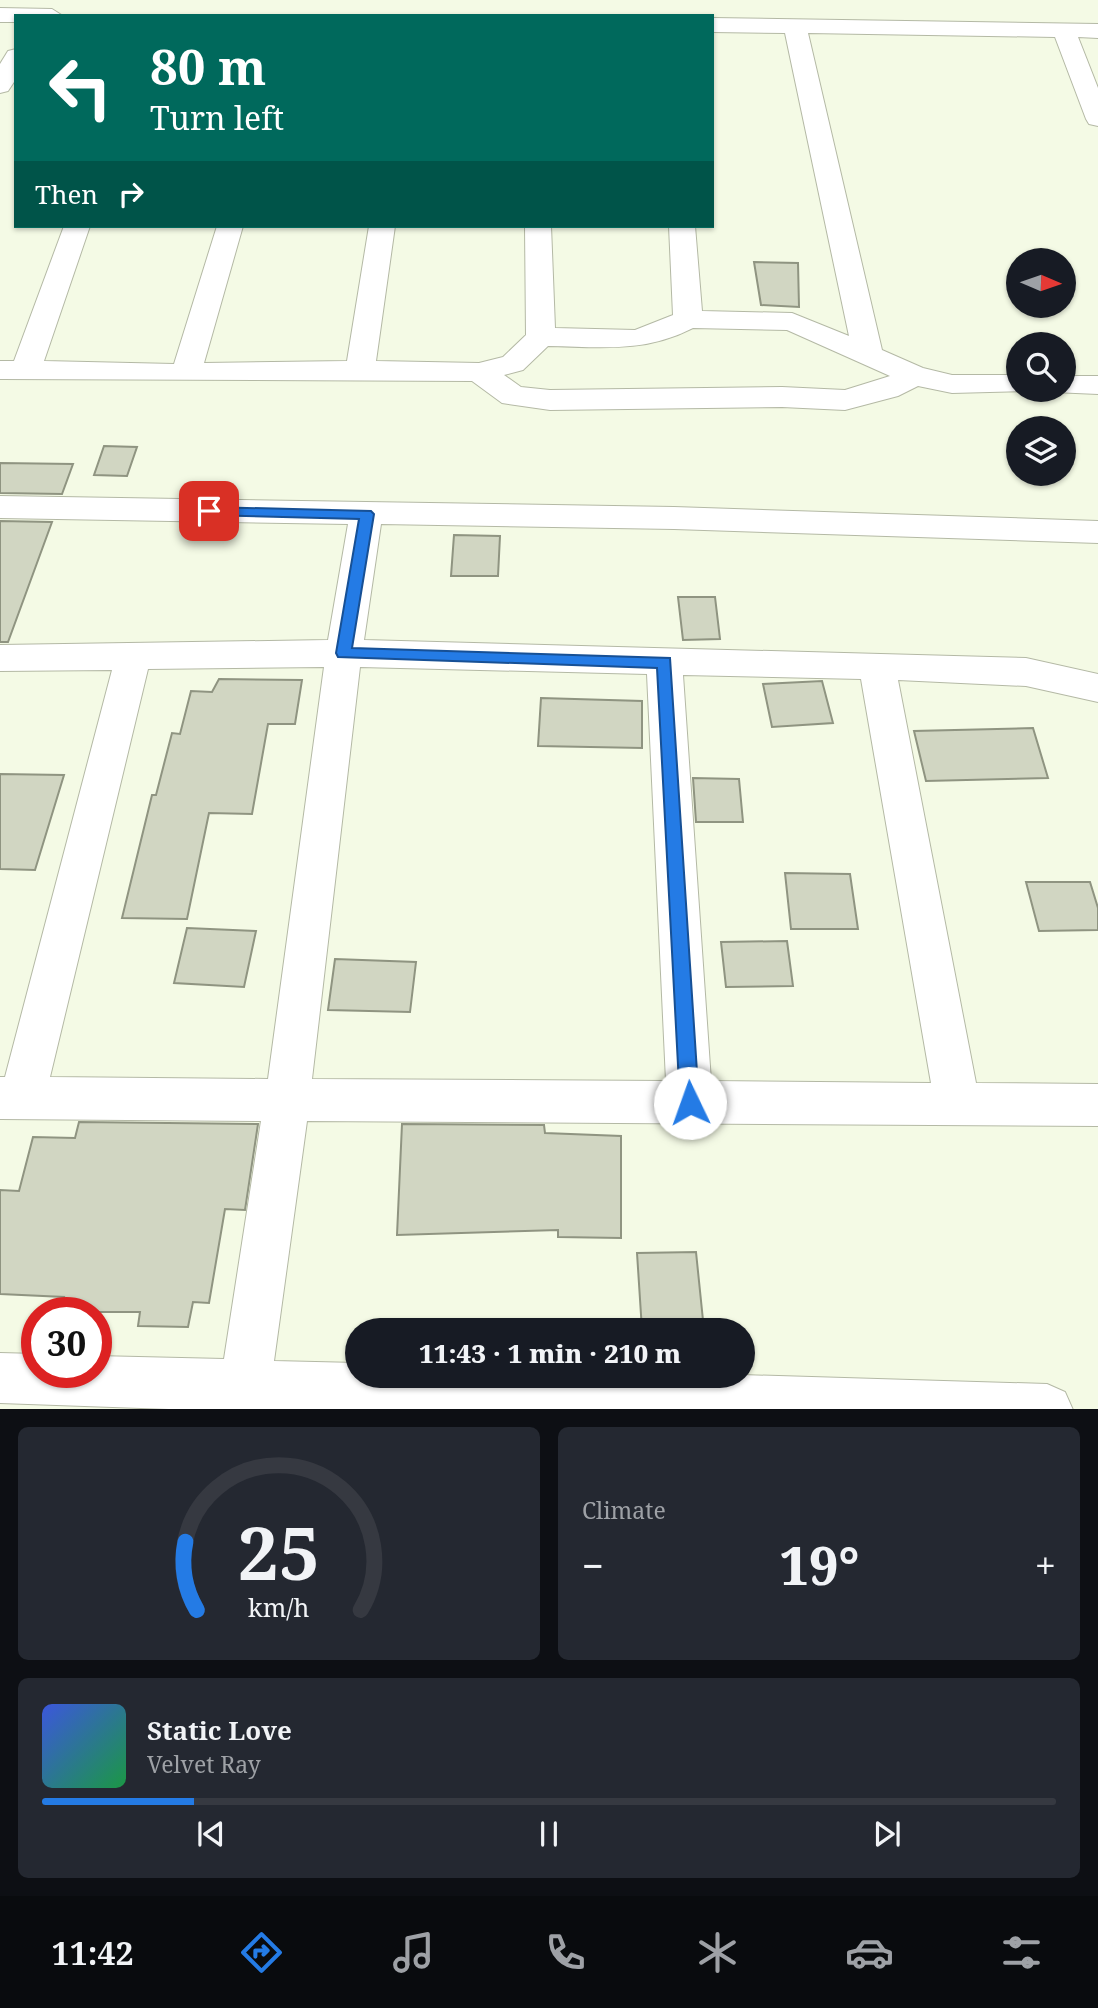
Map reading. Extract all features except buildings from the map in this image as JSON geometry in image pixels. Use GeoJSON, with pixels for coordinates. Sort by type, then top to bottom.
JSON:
{"type":"FeatureCollection","features":[{"type":"Feature","properties":{"kind":"street"},"geometry":{"type":"LineString","coordinates":[[714,25],[1098,31]]}},
{"type":"Feature","properties":{"kind":"street"},"geometry":{"type":"LineString","coordinates":[[795,26],[868,355]]}},
{"type":"Feature","properties":{"kind":"street"},"geometry":{"type":"LineString","coordinates":[[1064,31],[1098,119]]}},
{"type":"Feature","properties":{"kind":"street"},"geometry":{"type":"LineString","coordinates":[[0,86],[14,60]]}},
{"type":"Feature","properties":{"kind":"street"},"geometry":{"type":"LineString","coordinates":[[76,228],[13,370],[186,373],[360,370],[479,372],[513,364],[541,337],[635,340],[688,319],[792,322],[859,312]]}},
{"type":"Feature","properties":{"kind":"street"},"geometry":{"type":"LineString","coordinates":[[186,373],[229,228]]}},
{"type":"Feature","properties":{"kind":"street"},"geometry":{"type":"LineString","coordinates":[[360,370],[382,228]]}},
{"type":"Feature","properties":{"kind":"street"},"geometry":{"type":"LineString","coordinates":[[538,228],[541,337]]}},
{"type":"Feature","properties":{"kind":"street"},"geometry":{"type":"LineString","coordinates":[[682,228],[688,319]]}},
{"type":"Feature","properties":{"kind":"street"},"geometry":{"type":"LineString","coordinates":[[792,322],[915,376],[952,384],[1006,384]]}},
{"type":"Feature","properties":{"kind":"street"},"geometry":{"type":"LineString","coordinates":[[479,372],[513,396],[550,400],[757,397],[845,400],[887,389],[915,376]]}},
{"type":"Feature","properties":{"kind":"street"},"geometry":{"type":"LineString","coordinates":[[1076,385],[1098,385]]}},
{"type":"Feature","properties":{"kind":"street"},"geometry":{"type":"LineString","coordinates":[[0,507],[674,519],[1098,532]]}},
{"type":"Feature","properties":{"kind":"street"},"geometry":{"type":"LineString","coordinates":[[245,1386],[287,1101],[344,653],[366,514]]}},
{"type":"Feature","properties":{"kind":"street"},"geometry":{"type":"LineString","coordinates":[[0,658],[344,653],[664,663],[877,666],[1026,673],[1054,676],[1098,688]]}},
{"type":"Feature","properties":{"kind":"street"},"geometry":{"type":"LineString","coordinates":[[133,658],[11,1098],[1098,1105]]}},
{"type":"Feature","properties":{"kind":"street"},"geometry":{"type":"LineString","coordinates":[[664,663],[690,1103]]}},
{"type":"Feature","properties":{"kind":"street"},"geometry":{"type":"LineString","coordinates":[[877,666],[958,1106]]}},
{"type":"Feature","properties":{"kind":"street"},"geometry":{"type":"LineString","coordinates":[[0,1378],[1046,1409]]}},
{"type":"Feature","properties":{"kind":"route"},"geometry":{"type":"LineString","coordinates":[[209,511],[366,514],[344,653],[664,663],[690,1103]]}}]}
